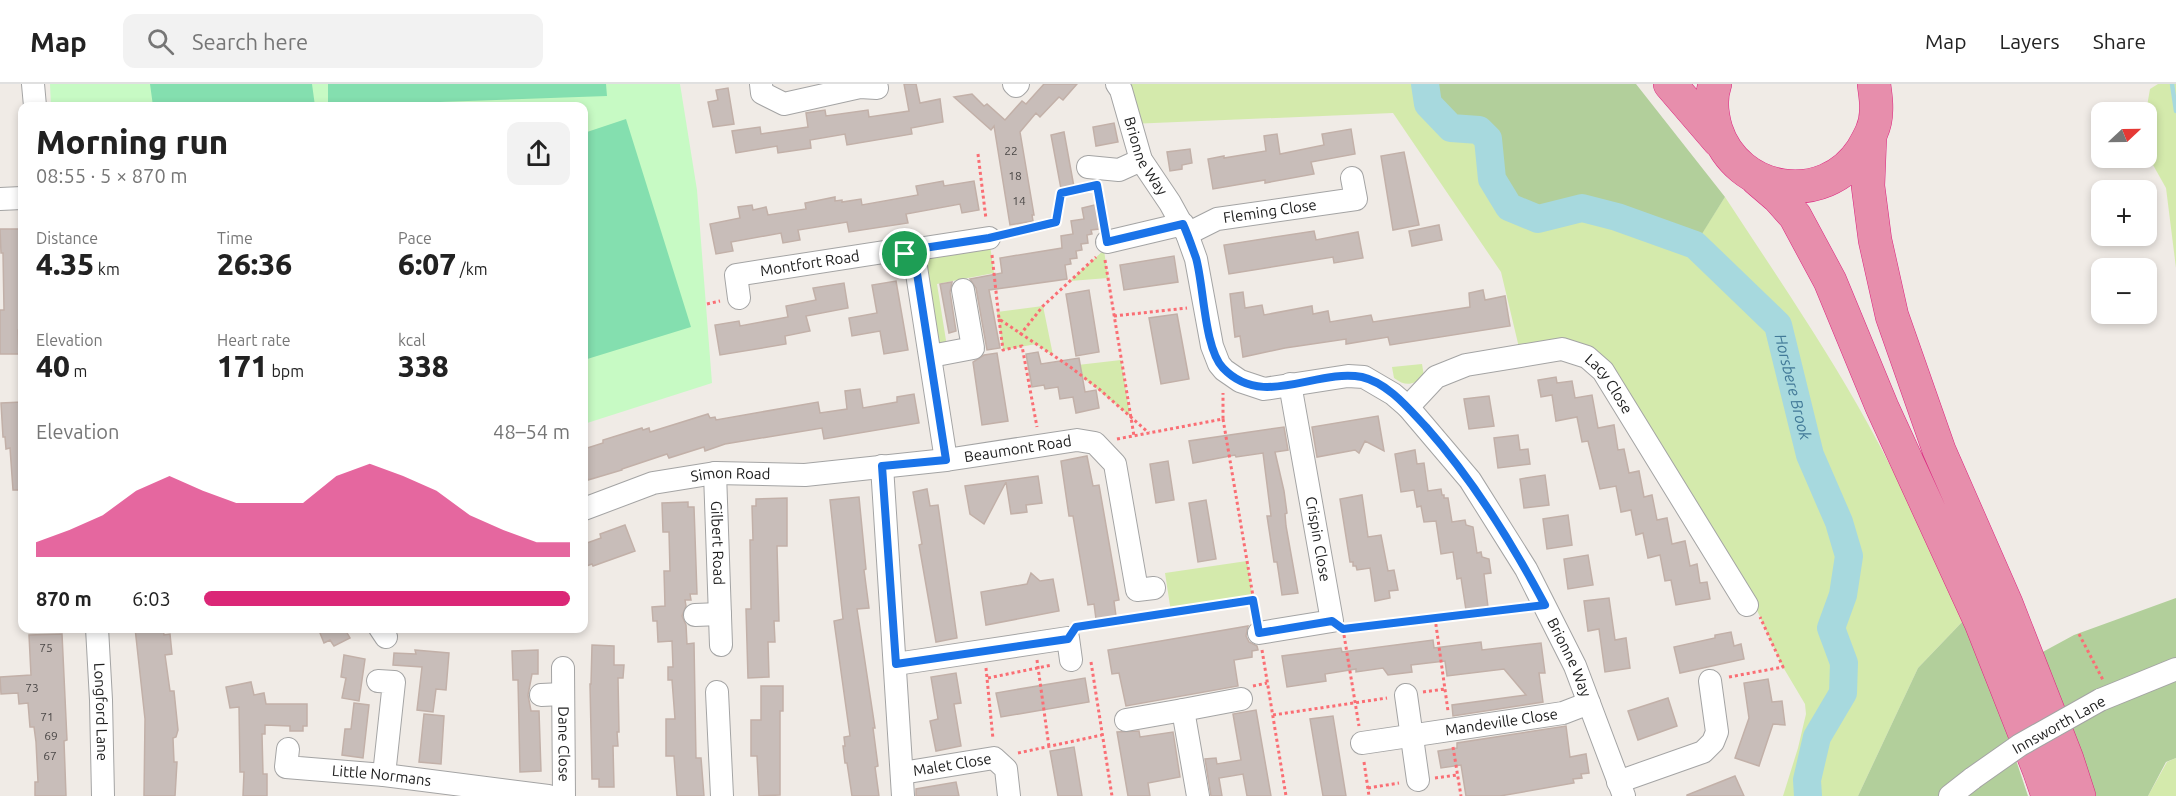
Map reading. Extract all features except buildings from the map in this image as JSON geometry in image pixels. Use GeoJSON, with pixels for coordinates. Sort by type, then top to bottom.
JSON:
{"type":"FeatureCollection","features":[{"type":"Feature","properties":{"kind":"highway"},"geometry":{"type":"LineString","coordinates":[[1670,84],[1736,164],[1778,197],[1795,216],[1830,281],[1881,407],[1981,623],[2048,796]]}},
{"type":"Feature","properties":{"kind":"highway"},"geometry":{"type":"LineString","coordinates":[[1715,84],[1713,118],[1720,142]]}},
{"type":"Feature","properties":{"kind":"highway"},"geometry":{"type":"LineString","coordinates":[[1874,84],[1876,113],[1870,136],[1868,186],[1875,240],[1892,316],[1939,450],[2006,603],[2049,711],[2079,796]]}},
{"type":"Feature","properties":{"kind":"highway"},"geometry":{"type":"LineString","coordinates":[[1757,179],[1782,186],[1808,186],[1833,178],[1854,162],[1870,136]]}},
{"type":"Feature","properties":{"kind":"street"},"geometry":{"type":"LineString","coordinates":[[33,84],[35,102]]}},
{"type":"Feature","properties":{"kind":"street"},"geometry":{"type":"LineString","coordinates":[[761,84],[762,93],[784,104],[865,86]]}},
{"type":"Feature","properties":{"kind":"street","name":"Brionne Way"},"geometry":{"type":"LineString","coordinates":[[1117,84],[1121,90],[1141,160],[1185,229],[1196,259],[1212,346],[1224,370],[1240,381],[1264,389],[1348,376],[1364,377],[1393,394],[1408,407],[1470,480],[1504,532],[1545,605],[1575,666],[1621,789]]}},
{"type":"Feature","properties":{"kind":"street"},"geometry":{"type":"LineString","coordinates":[[1088,167],[1119,170],[1141,160]]}},
{"type":"Feature","properties":{"kind":"street","name":"Fleming Close"},"geometry":{"type":"LineString","coordinates":[[1185,229],[1217,219],[1355,197]]}},
{"type":"Feature","properties":{"kind":"street"},"geometry":{"type":"LineString","coordinates":[[0,199],[18,198]]}},
{"type":"Feature","properties":{"kind":"street"},"geometry":{"type":"LineString","coordinates":[[1107,242],[1185,229]]}},
{"type":"Feature","properties":{"kind":"street"},"geometry":{"type":"LineString","coordinates":[[946,460],[916,267],[905,254],[924,248],[989,238]]}},
{"type":"Feature","properties":{"kind":"street","name":"Montfort Road"},"geometry":{"type":"LineString","coordinates":[[739,298],[736,275],[884,252],[905,254]]}},
{"type":"Feature","properties":{"kind":"street"},"geometry":{"type":"LineString","coordinates":[[931,356],[973,348],[963,290]]}},
{"type":"Feature","properties":{"kind":"street","name":"Lacy Close"},"geometry":{"type":"LineString","coordinates":[[1408,407],[1436,377],[1466,365],[1562,349],[1587,357],[1603,371],[1740,578],[1747,605]]}},
{"type":"Feature","properties":{"kind":"street","name":"Crispin Close"},"geometry":{"type":"LineString","coordinates":[[1259,633],[1332,621],[1290,384]]}},
{"type":"Feature","properties":{"kind":"street","name":"Beaumont Road"},"geometry":{"type":"LineString","coordinates":[[882,466],[946,460],[1077,440],[1095,443]]}},
{"type":"Feature","properties":{"kind":"street"},"geometry":{"type":"LineString","coordinates":[[1095,443],[1115,464],[1137,590],[1154,588]]}},
{"type":"Feature","properties":{"kind":"street"},"geometry":{"type":"LineString","coordinates":[[882,466],[903,796]]}},
{"type":"Feature","properties":{"kind":"street","name":"Simon Road"},"geometry":{"type":"LineString","coordinates":[[588,507],[653,483],[715,473],[805,474],[882,466]]}},
{"type":"Feature","properties":{"kind":"street","name":"Gilbert Road"},"geometry":{"type":"LineString","coordinates":[[715,473],[721,645]]}},
{"type":"Feature","properties":{"kind":"street"},"geometry":{"type":"LineString","coordinates":[[695,615],[720,614]]}},
{"type":"Feature","properties":{"kind":"street","name":"Longford Lane"},"geometry":{"type":"LineString","coordinates":[[97,633],[103,796]]}},
{"type":"Feature","properties":{"kind":"street"},"geometry":{"type":"LineString","coordinates":[[896,664],[1034,644],[1076,651]]}},
{"type":"Feature","properties":{"kind":"street","name":"Dane Close"},"geometry":{"type":"LineString","coordinates":[[563,668],[564,796]]}},
{"type":"Feature","properties":{"kind":"street","name":"Innsworth Lane"},"geometry":{"type":"LineString","coordinates":[[1950,796],[2020,744],[2103,691],[2176,669]]}},
{"type":"Feature","properties":{"kind":"street"},"geometry":{"type":"LineString","coordinates":[[378,681],[394,682],[384,775]]}},
{"type":"Feature","properties":{"kind":"street"},"geometry":{"type":"LineString","coordinates":[[1621,789],[1703,752],[1713,742],[1717,732],[1704,692]]}},
{"type":"Feature","properties":{"kind":"street","name":"Dane Close"},"geometry":{"type":"LineString","coordinates":[[541,694],[563,694]]}},
{"type":"Feature","properties":{"kind":"street"},"geometry":{"type":"LineString","coordinates":[[1406,695],[1418,780]]}},
{"type":"Feature","properties":{"kind":"street"},"geometry":{"type":"LineString","coordinates":[[1126,720],[1241,699]]}},
{"type":"Feature","properties":{"kind":"street"},"geometry":{"type":"LineString","coordinates":[[722,703],[722,796]]}},
{"type":"Feature","properties":{"kind":"street","name":"Mandeville Close"},"geometry":{"type":"LineString","coordinates":[[1362,743],[1563,712],[1590,703]]}},
{"type":"Feature","properties":{"kind":"street"},"geometry":{"type":"LineString","coordinates":[[1183,710],[1198,796]]}},
{"type":"Feature","properties":{"kind":"street","name":"Malet Close"},"geometry":{"type":"LineString","coordinates":[[902,773],[994,758],[1006,769],[1010,796]]}},
{"type":"Feature","properties":{"kind":"street","name":"Little Normans"},"geometry":{"type":"LineString","coordinates":[[286,766],[384,775],[548,796]]}},
{"type":"Feature","properties":{"kind":"path"},"geometry":{"type":"LineString","coordinates":[[978,154],[1003,350],[1022,346],[1040,445]]}},
{"type":"Feature","properties":{"kind":"path"},"geometry":{"type":"LineString","coordinates":[[989,238],[1056,222],[1061,193],[1097,185],[1107,242]]}},
{"type":"Feature","properties":{"kind":"path"},"geometry":{"type":"LineString","coordinates":[[1020,335],[1043,306],[1104,250],[1134,436]]}},
{"type":"Feature","properties":{"kind":"path"},"geometry":{"type":"LineString","coordinates":[[1114,316],[1204,306]]}},
{"type":"Feature","properties":{"kind":"path"},"geometry":{"type":"LineString","coordinates":[[999,319],[1069,366],[1149,433]]}},
{"type":"Feature","properties":{"kind":"path"},"geometry":{"type":"LineString","coordinates":[[1224,370],[1223,420],[1286,796]]}},
{"type":"Feature","properties":{"kind":"path"},"geometry":{"type":"LineString","coordinates":[[1095,443],[1223,420]]}},
{"type":"Feature","properties":{"kind":"path"},"geometry":{"type":"LineString","coordinates":[[1112,796],[1102,735],[1076,651],[1076,627],[1253,600]]}},
{"type":"Feature","properties":{"kind":"path"},"geometry":{"type":"LineString","coordinates":[[1369,796],[1343,629],[1545,605]]}},
{"type":"Feature","properties":{"kind":"path"},"geometry":{"type":"LineString","coordinates":[[1704,692],[1783,667],[1755,606],[1747,605]]}},
{"type":"Feature","properties":{"kind":"path"},"geometry":{"type":"LineString","coordinates":[[1435,618],[1461,796]]}},
{"type":"Feature","properties":{"kind":"path"},"geometry":{"type":"LineString","coordinates":[[2079,634],[2103,691]]}},
{"type":"Feature","properties":{"kind":"path"},"geometry":{"type":"LineString","coordinates":[[1034,644],[1049,747]]}},
{"type":"Feature","properties":{"kind":"path"},"geometry":{"type":"LineString","coordinates":[[984,651],[994,758],[1102,735]]}},
{"type":"Feature","properties":{"kind":"path"},"geometry":{"type":"LineString","coordinates":[[987,678],[1038,669],[1076,651]]}},
{"type":"Feature","properties":{"kind":"path"},"geometry":{"type":"LineString","coordinates":[[1273,715],[1355,702]]}},
{"type":"Feature","properties":{"kind":"green space"},"geometry":{"type":"Polygon","coordinates":[[[50,84],[680,84],[697,190],[712,383],[588,423],[588,102],[51,102],[50,84]]]}},
{"type":"Feature","properties":{"kind":"green space"},"geometry":{"type":"Polygon","coordinates":[[[150,84],[312,84],[314,102],[152,102],[150,84]]]}},
{"type":"Feature","properties":{"kind":"green space"},"geometry":{"type":"Polygon","coordinates":[[[328,84],[606,84],[607,96],[440,102],[328,102],[328,84]]]}},
{"type":"Feature","properties":{"kind":"green space"},"geometry":{"type":"Polygon","coordinates":[[[1117,84],[1425,84],[1428,104],[1451,128],[1479,130],[1488,139],[1492,179],[1508,207],[1537,219],[1582,208],[1617,217],[1695,244],[1725,197],[1852,395],[1894,472],[1964,620],[1918,668],[1858,796],[1783,796],[1798,748],[1806,714],[1805,704],[1783,667],[1755,606],[1587,357],[1521,356],[1501,272],[1393,113],[1130,124],[1117,84]]]}},
{"type":"Feature","properties":{"kind":"green space"},"geometry":{"type":"Polygon","coordinates":[[[1425,84],[1636,84],[1725,197],[1695,245],[1617,217],[1582,208],[1538,219],[1509,207],[1492,179],[1488,139],[1479,130],[1451,128],[1428,104],[1425,84]]]}},
{"type":"Feature","properties":{"kind":"green space"},"geometry":{"type":"Polygon","coordinates":[[[2158,84],[2176,84],[2176,268],[2166,188],[2155,168],[2157,168],[2157,102],[2148,102],[2150,89],[2158,84]]]}},
{"type":"Feature","properties":{"kind":"green space"},"geometry":{"type":"Polygon","coordinates":[[[626,119],[691,327],[588,359],[588,132],[626,119]]]}},
{"type":"Feature","properties":{"kind":"green space"},"geometry":{"type":"Polygon","coordinates":[[[989,238],[994,273],[937,284],[948,353],[931,356],[916,267],[924,248],[989,238]]]}},
{"type":"Feature","properties":{"kind":"green space"},"geometry":{"type":"Polygon","coordinates":[[[1104,250],[1108,278],[1070,281],[1104,250]]]}},
{"type":"Feature","properties":{"kind":"green space"},"geometry":{"type":"Polygon","coordinates":[[[1043,306],[1053,355],[1036,344],[1003,350],[997,312],[1043,306]]]}},
{"type":"Feature","properties":{"kind":"green space"},"geometry":{"type":"Polygon","coordinates":[[[1121,360],[1130,416],[1069,366],[1121,360]]]}},
{"type":"Feature","properties":{"kind":"green space"},"geometry":{"type":"Polygon","coordinates":[[[1422,364],[1424,376],[1416,381],[1406,384],[1394,378],[1392,367],[1422,364]]]}},
{"type":"Feature","properties":{"kind":"green space"},"geometry":{"type":"Polygon","coordinates":[[[1247,561],[1253,600],[1171,612],[1165,573],[1247,561]]]}},
{"type":"Feature","properties":{"kind":"green space"},"geometry":{"type":"Polygon","coordinates":[[[2176,598],[2176,758],[2166,762],[2148,796],[2091,796],[2039,654],[2074,635],[2176,598]]]}},
{"type":"Feature","properties":{"kind":"green space"},"geometry":{"type":"Polygon","coordinates":[[[1964,620],[2006,730],[2028,796],[1858,796],[1918,668],[1964,620]]]}},
{"type":"Feature","properties":{"kind":"green space"},"geometry":{"type":"Polygon","coordinates":[[[2176,758],[2176,796],[2148,796],[2167,762],[2176,758]]]}},
{"type":"Feature","properties":{"kind":"waterway","name":"Horsbere Brook"},"geometry":{"type":"LineString","coordinates":[[1425,84],[1428,104],[1451,128],[1479,130],[1488,139],[1492,179],[1509,207],[1538,219],[1582,208],[1617,217],[1695,245],[1778,325],[1810,455],[1839,522],[1849,556],[1843,595],[1831,628],[1844,663],[1843,693],[1817,737],[1807,780],[1808,796]]}},
{"type":"Feature","properties":{"kind":"waterway"},"geometry":{"type":"LineString","coordinates":[[2172,84],[2176,111]]}},
{"type":"Feature","properties":{"kind":"route"},"geometry":{"type":"LineString","coordinates":[[1097,185],[1107,242],[1183,224],[1196,259],[1212,346],[1224,370],[1240,381],[1264,389],[1348,376],[1364,377],[1393,394],[1408,407],[1470,480],[1504,532],[1545,605],[1343,629],[1332,621],[1259,633],[1253,600],[1076,627],[1068,639],[896,664],[882,466],[946,460],[916,267],[905,254],[924,248],[989,238],[1056,222],[1061,193],[1097,185]]}}]}
